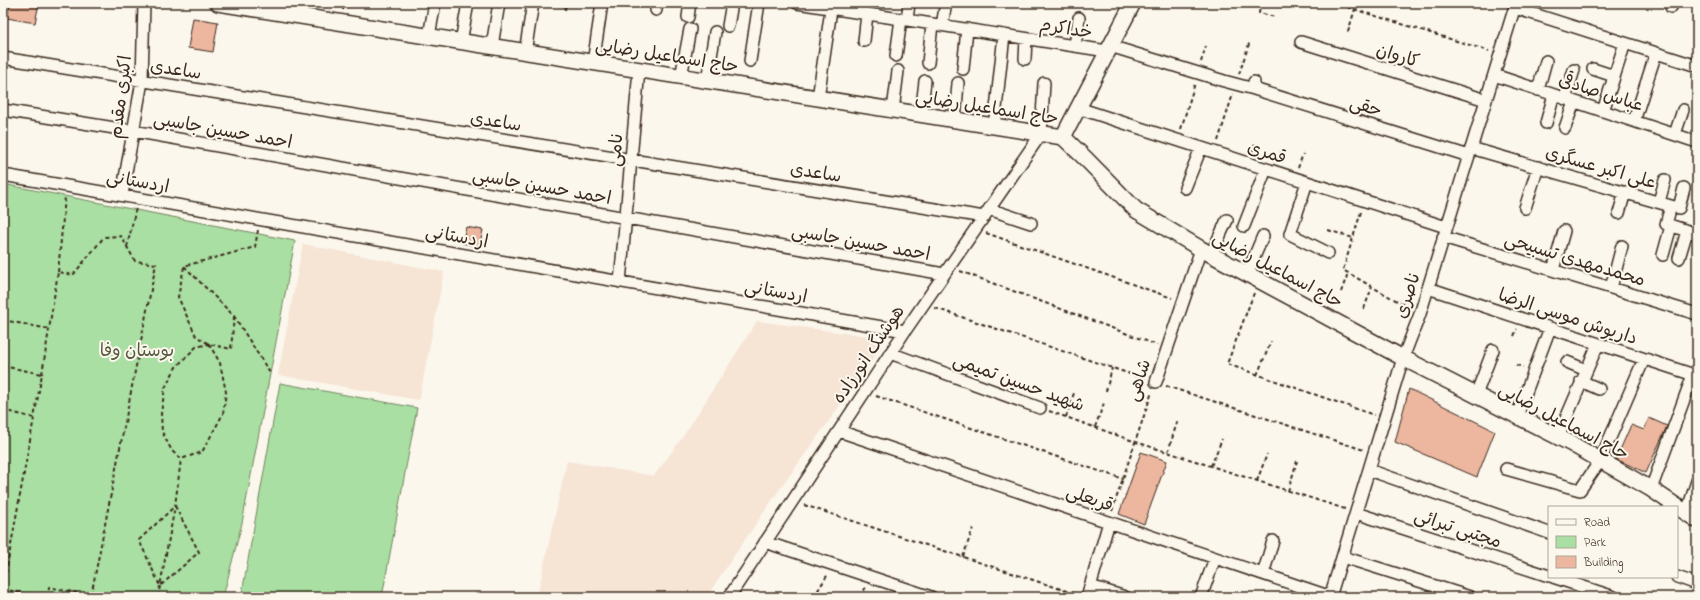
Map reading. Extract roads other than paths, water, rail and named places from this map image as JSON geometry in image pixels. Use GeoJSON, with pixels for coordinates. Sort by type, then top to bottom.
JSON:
{"type":"FeatureCollection","features":[{"type":"Feature","properties":{"kind":"main road","name":"حاج اسماعیل رضایی"},"geometry":{"type":"LineString","coordinates":[[221,3],[279,8],[461,42],[1062,137],[1136,210],[1253,278],[1403,358],[1558,437],[1650,489],[1676,506]]}},
{"type":"Feature","properties":{"kind":"main road"},"geometry":{"type":"LineString","coordinates":[[1062,137],[1133,3]]}},
{"type":"Feature","properties":{"kind":"main road","name":"حاج اسماعیل رضایی"},"geometry":{"type":"LineString","coordinates":[[1678,507],[1692,516]]}},
{"type":"Feature","properties":{"kind":"street","name":"اکبری مقدم"},"geometry":{"type":"LineString","coordinates":[[122,195],[142,81],[144,3]]}},
{"type":"Feature","properties":{"kind":"street"},"geometry":{"type":"LineString","coordinates":[[429,36],[435,3]]}},
{"type":"Feature","properties":{"kind":"street"},"geometry":{"type":"LineString","coordinates":[[461,42],[468,3]]}},
{"type":"Feature","properties":{"kind":"street"},"geometry":{"type":"LineString","coordinates":[[492,46],[499,3]]}},
{"type":"Feature","properties":{"kind":"street"},"geometry":{"type":"LineString","coordinates":[[525,52],[533,3]]}},
{"type":"Feature","properties":{"kind":"street"},"geometry":{"type":"LineString","coordinates":[[593,63],[602,3]]}},
{"type":"Feature","properties":{"kind":"street"},"geometry":{"type":"LineString","coordinates":[[688,17],[690,3]]}},
{"type":"Feature","properties":{"kind":"street"},"geometry":{"type":"LineString","coordinates":[[728,26],[732,3]]}},
{"type":"Feature","properties":{"kind":"street"},"geometry":{"type":"LineString","coordinates":[[750,61],[759,3]]}},
{"type":"Feature","properties":{"kind":"street","name":"خداکرم"},"geometry":{"type":"LineString","coordinates":[[798,3],[831,6],[904,20],[1075,46],[1108,49]]}},
{"type":"Feature","properties":{"kind":"street"},"geometry":{"type":"LineString","coordinates":[[896,56],[909,3]]}},
{"type":"Feature","properties":{"kind":"street"},"geometry":{"type":"LineString","coordinates":[[928,63],[937,25],[946,3]]}},
{"type":"Feature","properties":{"kind":"street"},"geometry":{"type":"LineString","coordinates":[[1515,5],[1697,66]]}},
{"type":"Feature","properties":{"kind":"street","name":"ناصری"},"geometry":{"type":"LineString","coordinates":[[1330,597],[1403,358],[1420,314],[1515,5]]}},
{"type":"Feature","properties":{"kind":"street"},"geometry":{"type":"LineString","coordinates":[[818,98],[831,6]]}},
{"type":"Feature","properties":{"kind":"street"},"geometry":{"type":"LineString","coordinates":[[864,41],[867,14]]}},
{"type":"Feature","properties":{"kind":"street"},"geometry":{"type":"LineString","coordinates":[[1075,46],[1079,18]]}},
{"type":"Feature","properties":{"kind":"street"},"geometry":{"type":"LineString","coordinates":[[681,77],[690,29]]}},
{"type":"Feature","properties":{"kind":"street"},"geometry":{"type":"LineString","coordinates":[[963,69],[967,29]]}},
{"type":"Feature","properties":{"kind":"street"},"geometry":{"type":"LineString","coordinates":[[707,81],[715,32]]}},
{"type":"Feature","properties":{"kind":"street"},"geometry":{"type":"LineString","coordinates":[[994,126],[1004,35]]}},
{"type":"Feature","properties":{"kind":"street"},"geometry":{"type":"LineString","coordinates":[[1025,59],[1026,38]]}},
{"type":"Feature","properties":{"kind":"street","name":"کاروان"},"geometry":{"type":"LineString","coordinates":[[1301,42],[1486,100]]}},
{"type":"Feature","properties":{"kind":"street"},"geometry":{"type":"LineString","coordinates":[[1603,111],[1625,43]]}},
{"type":"Feature","properties":{"kind":"street","name":"حقی"},"geometry":{"type":"LineString","coordinates":[[1108,49],[1236,84],[1254,85],[1470,152]]}},
{"type":"Feature","properties":{"kind":"street"},"geometry":{"type":"LineString","coordinates":[[1634,121],[1656,53]]}},
{"type":"Feature","properties":{"kind":"street","name":"ساعدی"},"geometry":{"type":"LineString","coordinates":[[3,58],[631,160],[986,213],[1031,223]]}},
{"type":"Feature","properties":{"kind":"street"},"geometry":{"type":"LineString","coordinates":[[1538,90],[1546,61]]}},
{"type":"Feature","properties":{"kind":"street"},"geometry":{"type":"LineString","coordinates":[[1593,69],[1614,76]]}},
{"type":"Feature","properties":{"kind":"street","name":"نامی"},"geometry":{"type":"LineString","coordinates":[[620,282],[639,70]]}},
{"type":"Feature","properties":{"kind":"street"},"geometry":{"type":"LineString","coordinates":[[1565,128],[1574,70]]}},
{"type":"Feature","properties":{"kind":"street"},"geometry":{"type":"LineString","coordinates":[[893,110],[898,71]]}},
{"type":"Feature","properties":{"kind":"street","name":"عباس صادقی"},"geometry":{"type":"LineString","coordinates":[[1494,75],[1697,142]]}},
{"type":"Feature","properties":{"kind":"street"},"geometry":{"type":"LineString","coordinates":[[921,115],[925,81]]}},
{"type":"Feature","properties":{"kind":"street"},"geometry":{"type":"LineString","coordinates":[[955,120],[958,83]]}},
{"type":"Feature","properties":{"kind":"street"},"geometry":{"type":"LineString","coordinates":[[1041,134],[1044,83]]}},
{"type":"Feature","properties":{"kind":"street"},"geometry":{"type":"LineString","coordinates":[[1546,123],[1554,95]]}},
{"type":"Feature","properties":{"kind":"street","name":"قمری"},"geometry":{"type":"LineString","coordinates":[[1078,108],[1364,201],[1445,232]]}},
{"type":"Feature","properties":{"kind":"street","name":"احمد حسین جاسبی"},"geometry":{"type":"LineString","coordinates":[[3,110],[133,131],[626,218],[947,271]]}},
{"type":"Feature","properties":{"kind":"street"},"geometry":{"type":"LineString","coordinates":[[1675,134],[1683,110]]}},
{"type":"Feature","properties":{"kind":"street","name":"هوشنگ انورزاده"},"geometry":{"type":"LineString","coordinates":[[729,597],[890,353],[1041,134]]}},
{"type":"Feature","properties":{"kind":"street"},"geometry":{"type":"LineString","coordinates":[[1185,188],[1201,148]]}},
{"type":"Feature","properties":{"kind":"street","name":"علی اکبر عسگری"},"geometry":{"type":"LineString","coordinates":[[1470,152],[1538,167],[1671,206],[1666,224],[1671,226]]}},
{"type":"Feature","properties":{"kind":"street"},"geometry":{"type":"LineString","coordinates":[[1524,208],[1538,167]]}},
{"type":"Feature","properties":{"kind":"street"},"geometry":{"type":"LineString","coordinates":[[1244,226],[1266,169]]}},
{"type":"Feature","properties":{"kind":"street","name":"اردستانی"},"geometry":{"type":"LineString","coordinates":[[3,175],[905,331]]}},
{"type":"Feature","properties":{"kind":"street"},"geometry":{"type":"LineString","coordinates":[[1659,202],[1665,180]]}},
{"type":"Feature","properties":{"kind":"street"},"geometry":{"type":"LineString","coordinates":[[1307,182],[1290,234],[1328,253]]}},
{"type":"Feature","properties":{"kind":"street"},"geometry":{"type":"LineString","coordinates":[[1671,206],[1679,208],[1684,188]]}},
{"type":"Feature","properties":{"kind":"street"},"geometry":{"type":"LineString","coordinates":[[1619,213],[1625,192]]}},
{"type":"Feature","properties":{"kind":"street","name":"شاهی"},"geometry":{"type":"LineString","coordinates":[[1156,382],[1183,302],[1206,252],[1227,220]]}},
{"type":"Feature","properties":{"kind":"street"},"geometry":{"type":"LineString","coordinates":[[1663,255],[1671,226],[1692,232],[1678,258]]}},
{"type":"Feature","properties":{"kind":"street"},"geometry":{"type":"LineString","coordinates":[[1553,270],[1564,231]]}},
{"type":"Feature","properties":{"kind":"street","name":"محمدمهدی تسبیحی"},"geometry":{"type":"LineString","coordinates":[[1445,232],[1553,270],[1697,314]]}},
{"type":"Feature","properties":{"kind":"street"},"geometry":{"type":"LineString","coordinates":[[1253,278],[1263,236]]}},
{"type":"Feature","properties":{"kind":"street"},"geometry":{"type":"LineString","coordinates":[[1611,288],[1622,246]]}},
{"type":"Feature","properties":{"kind":"street","name":"داریوش موسی الرضا"},"geometry":{"type":"LineString","coordinates":[[1428,288],[1695,376]]}},
{"type":"Feature","properties":{"kind":"street"},"geometry":{"type":"LineString","coordinates":[[1517,416],[1550,328]]}},
{"type":"Feature","properties":{"kind":"street"},"geometry":{"type":"LineString","coordinates":[[1558,437],[1598,344]]}},
{"type":"Feature","properties":{"kind":"street"},"geometry":{"type":"LineString","coordinates":[[1476,395],[1492,350]]}},
{"type":"Feature","properties":{"kind":"street","name":"شهید حسین تمیمی"},"geometry":{"type":"LineString","coordinates":[[890,353],[1040,408]]}},
{"type":"Feature","properties":{"kind":"street"},"geometry":{"type":"LineString","coordinates":[[1506,469],[1580,490],[1600,461],[1644,359]]}},
{"type":"Feature","properties":{"kind":"street"},"geometry":{"type":"LineString","coordinates":[[1567,362],[1586,370]]}},
{"type":"Feature","properties":{"kind":"street"},"geometry":{"type":"LineString","coordinates":[[1650,489],[1695,376]]}},
{"type":"Feature","properties":{"kind":"street"},"geometry":{"type":"LineString","coordinates":[[1581,381],[1598,389]]}},
{"type":"Feature","properties":{"kind":"street","name":"قربعلی"},"geometry":{"type":"LineString","coordinates":[[839,431],[1330,597]]}},
{"type":"Feature","properties":{"kind":"street"},"geometry":{"type":"LineString","coordinates":[[1369,470],[1548,533]]}},
{"type":"Feature","properties":{"kind":"street"},"geometry":{"type":"LineString","coordinates":[[1692,516],[1697,481]]}},
{"type":"Feature","properties":{"kind":"street","name":"مجتبی تبرائی"},"geometry":{"type":"LineString","coordinates":[[1356,513],[1548,576]]}},
{"type":"Feature","properties":{"kind":"street"},"geometry":{"type":"LineString","coordinates":[[1083,596],[1090,586],[1109,522]]}},
{"type":"Feature","properties":{"kind":"street"},"geometry":{"type":"LineString","coordinates":[[1263,574],[1273,541]]}},
{"type":"Feature","properties":{"kind":"street"},"geometry":{"type":"LineString","coordinates":[[765,542],[834,565],[907,593],[931,597]]}},
{"type":"Feature","properties":{"kind":"street"},"geometry":{"type":"LineString","coordinates":[[1342,557],[1470,597]]}},
{"type":"Feature","properties":{"kind":"street"},"geometry":{"type":"LineString","coordinates":[[1201,597],[1214,558]]}},
{"type":"Feature","properties":{"kind":"street"},"geometry":{"type":"LineString","coordinates":[[1678,577],[1697,584]]}},
{"type":"Feature","properties":{"kind":"street"},"geometry":{"type":"LineString","coordinates":[[1556,578],[1614,597]]}},
{"type":"Feature","properties":{"kind":"street"},"geometry":{"type":"LineString","coordinates":[[1090,586],[1122,597]]}},
{"type":"Feature","properties":{"kind":"park label","name":"بوستان وفا"},"geometry":{"type":"Point","coordinates":[137,350]}}]}
